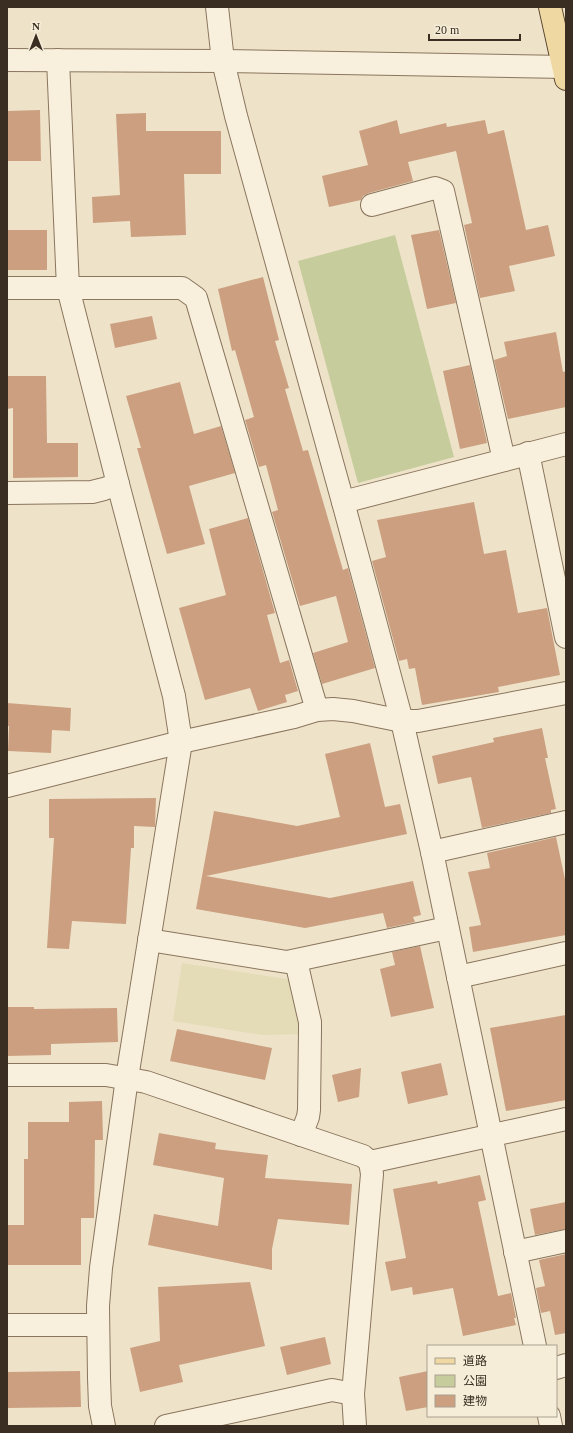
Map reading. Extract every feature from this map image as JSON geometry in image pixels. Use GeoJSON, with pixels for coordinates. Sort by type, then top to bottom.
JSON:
{"type":"FeatureCollection","features":[{"type":"Feature","properties":{"kind":"main road"},"geometry":{"type":"LineString","coordinates":[[550,7],[565,71]]}},
{"type":"Feature","properties":{"kind":"street"},"geometry":{"type":"LineString","coordinates":[[217,7],[223,61],[236,116],[402,721],[432,852],[535,1345]]}},
{"type":"Feature","properties":{"kind":"street"},"geometry":{"type":"LineString","coordinates":[[7,60],[223,61],[565,71]]}},
{"type":"Feature","properties":{"kind":"street"},"geometry":{"type":"LineString","coordinates":[[58,60],[68,288],[174,696],[181,742],[127,1078],[101,1268],[98,1325],[100,1406],[104,1426]]}},
{"type":"Feature","properties":{"kind":"street"},"geometry":{"type":"LineString","coordinates":[[372,205],[435,188],[443,191],[504,460]]}},
{"type":"Feature","properties":{"kind":"street"},"geometry":{"type":"LineString","coordinates":[[7,288],[182,288],[196,298],[317,710]]}},
{"type":"Feature","properties":{"kind":"street"},"geometry":{"type":"LineString","coordinates":[[343,502],[566,444]]}},
{"type":"Feature","properties":{"kind":"street"},"geometry":{"type":"LineString","coordinates":[[528,453],[566,636]]}},
{"type":"Feature","properties":{"kind":"street"},"geometry":{"type":"LineString","coordinates":[[7,493],[92,492],[104,490],[118,484]]}},
{"type":"Feature","properties":{"kind":"street"},"geometry":{"type":"LineString","coordinates":[[7,786],[181,742],[294,717],[317,710],[333,709],[353,711],[402,721],[418,721],[566,693]]}},
{"type":"Feature","properties":{"kind":"street"},"geometry":{"type":"LineString","coordinates":[[432,852],[566,822]]}},
{"type":"Feature","properties":{"kind":"street"},"geometry":{"type":"LineString","coordinates":[[149,940],[286,962],[296,962],[447,928]]}},
{"type":"Feature","properties":{"kind":"street"},"geometry":{"type":"LineString","coordinates":[[458,977],[566,953]]}},
{"type":"Feature","properties":{"kind":"street"},"geometry":{"type":"LineString","coordinates":[[296,962],[310,1022],[309,1110],[301,1135]]}},
{"type":"Feature","properties":{"kind":"street"},"geometry":{"type":"LineString","coordinates":[[7,1075],[106,1075],[146,1082],[363,1156],[370,1162],[372,1174],[353,1394],[354,1426]]}},
{"type":"Feature","properties":{"kind":"street"},"geometry":{"type":"LineString","coordinates":[[370,1162],[566,1119]]}},
{"type":"Feature","properties":{"kind":"street"},"geometry":{"type":"LineString","coordinates":[[515,1252],[566,1241]]}},
{"type":"Feature","properties":{"kind":"street"},"geometry":{"type":"LineString","coordinates":[[7,1325],[98,1325]]}},
{"type":"Feature","properties":{"kind":"street"},"geometry":{"type":"LineString","coordinates":[[166,1426],[332,1390],[353,1394]]}},
{"type":"Feature","properties":{"kind":"shaded area"},"geometry":{"type":"Polygon","coordinates":[[[182,963],[287,979],[298,990],[307,1034],[263,1035],[173,1021],[182,963]]]}},
{"type":"Feature","properties":{"kind":"green space"},"geometry":{"type":"Polygon","coordinates":[[[395,235],[454,457],[358,483],[298,261],[395,235]]]}},
{"type":"Feature","properties":{"kind":"building"},"geometry":{"type":"Polygon","coordinates":[[[40,110],[41,161],[7,161],[7,111],[40,110]]]}},
{"type":"Feature","properties":{"kind":"building"},"geometry":{"type":"Polygon","coordinates":[[[146,113],[146,131],[221,131],[221,174],[184,174],[186,235],[131,237],[130,221],[93,223],[92,197],[120,195],[116,114],[146,113]]]}},
{"type":"Feature","properties":{"kind":"building"},"geometry":{"type":"Polygon","coordinates":[[[397,120],[400,134],[446,123],[447,127],[485,120],[488,134],[504,130],[526,230],[548,225],[555,256],[509,266],[515,291],[480,298],[464,225],[472,223],[456,151],[408,162],[413,181],[369,193],[363,196],[361,200],[329,207],[322,176],[368,165],[359,131],[397,120]]]}},
{"type":"Feature","properties":{"kind":"building"},"geometry":{"type":"Polygon","coordinates":[[[7,230],[47,230],[47,270],[7,270],[7,230]]]}},
{"type":"Feature","properties":{"kind":"building"},"geometry":{"type":"Polygon","coordinates":[[[439,230],[456,303],[427,309],[411,235],[439,230]]]}},
{"type":"Feature","properties":{"kind":"building"},"geometry":{"type":"Polygon","coordinates":[[[263,277],[279,340],[275,341],[289,388],[285,389],[303,451],[308,450],[343,570],[348,568],[375,668],[322,684],[313,653],[348,642],[336,596],[300,606],[272,512],[278,510],[266,465],[259,467],[245,420],[254,417],[235,350],[232,351],[218,289],[263,277]]]}},
{"type":"Feature","properties":{"kind":"building"},"geometry":{"type":"Polygon","coordinates":[[[152,316],[157,339],[115,348],[110,324],[152,316]]]}},
{"type":"Feature","properties":{"kind":"building"},"geometry":{"type":"Polygon","coordinates":[[[556,332],[563,372],[566,371],[566,407],[508,419],[494,360],[507,356],[504,342],[556,332]]]}},
{"type":"Feature","properties":{"kind":"building"},"geometry":{"type":"Polygon","coordinates":[[[470,365],[487,443],[460,449],[443,371],[470,365]]]}},
{"type":"Feature","properties":{"kind":"building"},"geometry":{"type":"Polygon","coordinates":[[[7,376],[46,376],[47,443],[78,443],[78,477],[13,478],[13,408],[7,409],[7,376]]]}},
{"type":"Feature","properties":{"kind":"building"},"geometry":{"type":"Polygon","coordinates":[[[180,382],[194,434],[221,426],[235,473],[189,486],[205,544],[167,554],[137,448],[141,448],[126,396],[180,382]]]}},
{"type":"Feature","properties":{"kind":"building"},"geometry":{"type":"Polygon","coordinates":[[[474,502],[484,554],[506,550],[518,613],[547,608],[560,675],[498,687],[499,692],[422,705],[415,668],[409,669],[407,659],[399,661],[372,561],[386,557],[377,520],[474,502]]]}},
{"type":"Feature","properties":{"kind":"building"},"geometry":{"type":"Polygon","coordinates":[[[248,518],[275,613],[267,615],[280,663],[289,660],[298,691],[285,695],[287,702],[258,711],[250,688],[205,700],[179,608],[226,595],[209,529],[248,518]]]}},
{"type":"Feature","properties":{"kind":"building"},"geometry":{"type":"Polygon","coordinates":[[[7,703],[71,708],[70,731],[52,730],[51,753],[8,751],[9,726],[7,726],[7,703]]]}},
{"type":"Feature","properties":{"kind":"building"},"geometry":{"type":"Polygon","coordinates":[[[542,728],[548,758],[545,758],[556,809],[551,810],[551,813],[482,828],[471,777],[438,784],[432,756],[494,742],[493,738],[542,728]]]}},
{"type":"Feature","properties":{"kind":"building"},"geometry":{"type":"Polygon","coordinates":[[[370,743],[385,807],[400,804],[407,834],[206,876],[330,898],[413,881],[421,915],[413,917],[415,922],[387,928],[383,913],[305,928],[196,909],[214,811],[297,826],[340,817],[325,754],[370,743]]]}},
{"type":"Feature","properties":{"kind":"building"},"geometry":{"type":"Polygon","coordinates":[[[156,798],[155,827],[134,826],[134,848],[131,848],[126,924],[72,921],[69,949],[47,948],[54,838],[49,838],[49,799],[156,798]]]}},
{"type":"Feature","properties":{"kind":"building"},"geometry":{"type":"Polygon","coordinates":[[[556,837],[566,884],[566,935],[473,952],[469,927],[481,925],[468,872],[490,868],[487,853],[556,837]]]}},
{"type":"Feature","properties":{"kind":"building"},"geometry":{"type":"Polygon","coordinates":[[[420,946],[434,1008],[391,1017],[380,969],[395,965],[392,952],[420,946]]]}},
{"type":"Feature","properties":{"kind":"building"},"geometry":{"type":"Polygon","coordinates":[[[7,1007],[34,1007],[34,1009],[117,1008],[118,1042],[51,1044],[51,1055],[7,1056],[7,1007]]]}},
{"type":"Feature","properties":{"kind":"building"},"geometry":{"type":"Polygon","coordinates":[[[566,1015],[566,1100],[506,1111],[490,1028],[566,1015]]]}},
{"type":"Feature","properties":{"kind":"building"},"geometry":{"type":"Polygon","coordinates":[[[177,1029],[272,1048],[265,1080],[170,1061],[177,1029]]]}},
{"type":"Feature","properties":{"kind":"building"},"geometry":{"type":"Polygon","coordinates":[[[441,1063],[448,1095],[408,1104],[401,1072],[441,1063]]]}},
{"type":"Feature","properties":{"kind":"building"},"geometry":{"type":"Polygon","coordinates":[[[361,1068],[359,1097],[338,1102],[332,1075],[361,1068]]]}},
{"type":"Feature","properties":{"kind":"building"},"geometry":{"type":"Polygon","coordinates":[[[102,1101],[103,1140],[95,1140],[94,1218],[81,1218],[81,1265],[7,1265],[7,1225],[24,1225],[24,1159],[28,1159],[28,1122],[69,1122],[69,1102],[102,1101]]]}},
{"type":"Feature","properties":{"kind":"building"},"geometry":{"type":"Polygon","coordinates":[[[159,1133],[216,1143],[215,1149],[268,1155],[265,1178],[352,1184],[349,1225],[278,1219],[272,1249],[272,1270],[148,1245],[154,1214],[218,1226],[224,1178],[153,1165],[159,1133]]]}},
{"type":"Feature","properties":{"kind":"building"},"geometry":{"type":"Polygon","coordinates":[[[480,1175],[486,1200],[478,1202],[498,1296],[511,1293],[516,1325],[463,1336],[453,1288],[413,1295],[412,1287],[391,1291],[385,1262],[406,1258],[393,1189],[437,1181],[438,1184],[480,1175]]]}},
{"type":"Feature","properties":{"kind":"building"},"geometry":{"type":"Polygon","coordinates":[[[566,1202],[566,1229],[535,1235],[530,1209],[566,1202]]]}},
{"type":"Feature","properties":{"kind":"building"},"geometry":{"type":"Polygon","coordinates":[[[566,1254],[566,1333],[555,1335],[550,1311],[541,1313],[536,1288],[545,1286],[539,1260],[566,1254]]]}},
{"type":"Feature","properties":{"kind":"building"},"geometry":{"type":"Polygon","coordinates":[[[250,1282],[265,1346],[179,1365],[183,1382],[140,1392],[130,1348],[160,1341],[158,1287],[250,1282]]]}},
{"type":"Feature","properties":{"kind":"building"},"geometry":{"type":"Polygon","coordinates":[[[325,1337],[331,1364],[287,1375],[280,1347],[325,1337]]]}},
{"type":"Feature","properties":{"kind":"building"},"geometry":{"type":"Polygon","coordinates":[[[80,1371],[81,1407],[7,1408],[7,1372],[80,1371]]]}},
{"type":"Feature","properties":{"kind":"building"},"geometry":{"type":"Polygon","coordinates":[[[427,1371],[427,1407],[406,1411],[399,1377],[427,1371]]]}}]}
